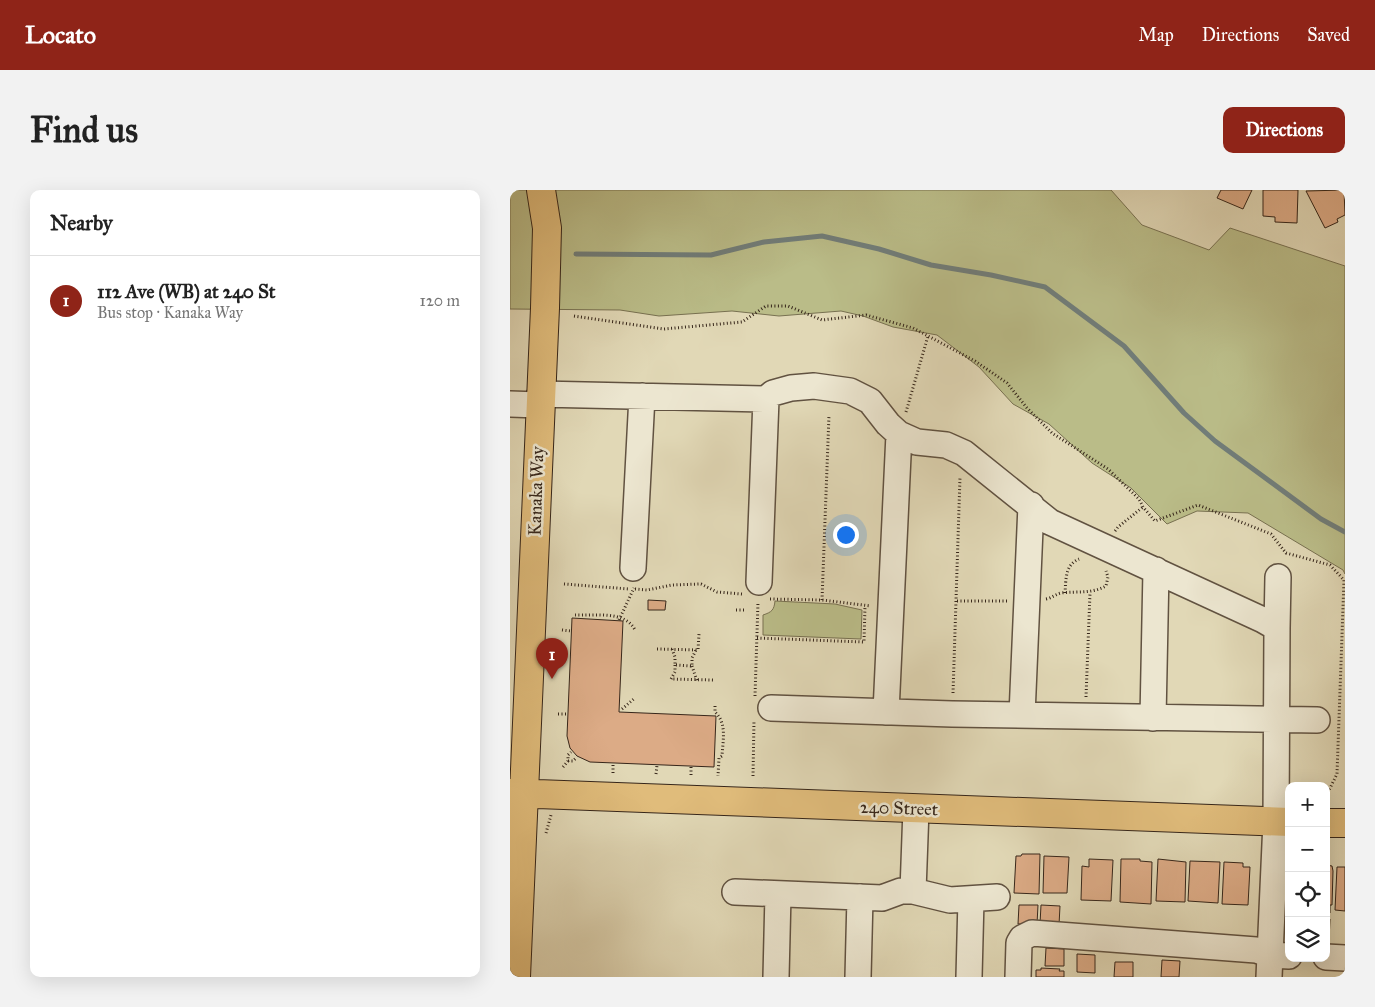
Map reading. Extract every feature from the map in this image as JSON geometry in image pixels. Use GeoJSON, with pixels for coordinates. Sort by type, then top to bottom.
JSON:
{"type":"FeatureCollection","features":[{"type":"Feature","properties":{"kind":"main road","name":"Kanaka Way"},"geometry":{"type":"LineString","coordinates":[[516,977],[517,793],[540,399],[547,228],[541,190]]}},
{"type":"Feature","properties":{"kind":"main road","name":"240 Street"},"geometry":{"type":"LineString","coordinates":[[517,793],[1282,822]]}},
{"type":"Feature","properties":{"kind":"main road"},"geometry":{"type":"LineString","coordinates":[[1330,823],[1345,823]]}},
{"type":"Feature","properties":{"kind":"street"},"geometry":{"type":"LineString","coordinates":[[510,404],[540,399],[642,396],[766,399],[773,393],[791,388],[814,386],[850,391],[870,401],[888,424],[899,434],[917,442],[946,446],[961,451],[1050,522],[1096,553],[1156,570],[1263,620],[1276,628]]}},
{"type":"Feature","properties":{"kind":"street"},"geometry":{"type":"LineString","coordinates":[[634,578],[642,396]]}},
{"type":"Feature","properties":{"kind":"street"},"geometry":{"type":"LineString","coordinates":[[758,589],[766,399]]}},
{"type":"Feature","properties":{"kind":"street"},"geometry":{"type":"LineString","coordinates":[[886,712],[899,434]]}},
{"type":"Feature","properties":{"kind":"street"},"geometry":{"type":"LineString","coordinates":[[1022,715],[1030,506]]}},
{"type":"Feature","properties":{"kind":"street"},"geometry":{"type":"LineString","coordinates":[[1153,718],[1156,570]]}},
{"type":"Feature","properties":{"kind":"street"},"geometry":{"type":"LineString","coordinates":[[1276,963],[1282,822],[1277,720],[1276,628],[1278,577]]}},
{"type":"Feature","properties":{"kind":"street"},"geometry":{"type":"LineString","coordinates":[[760,708],[952,714],[1317,720]]}},
{"type":"Feature","properties":{"kind":"street"},"geometry":{"type":"LineString","coordinates":[[913,891],[916,808]]}},
{"type":"Feature","properties":{"kind":"street"},"geometry":{"type":"LineString","coordinates":[[736,892],[882,898],[901,892],[913,891],[950,900],[997,897]]}},
{"type":"Feature","properties":{"kind":"street"},"geometry":{"type":"LineString","coordinates":[[776,977],[778,894]]}},
{"type":"Feature","properties":{"kind":"street"},"geometry":{"type":"LineString","coordinates":[[858,977],[860,897]]}},
{"type":"Feature","properties":{"kind":"street"},"geometry":{"type":"LineString","coordinates":[[970,977],[971,899]]}},
{"type":"Feature","properties":{"kind":"street"},"geometry":{"type":"LineString","coordinates":[[1018,977],[1019,943],[1022,938],[1032,934],[1256,950],[1276,963]]}},
{"type":"Feature","properties":{"kind":"street"},"geometry":{"type":"LineString","coordinates":[[1330,957],[1345,958]]}},
{"type":"Feature","properties":{"kind":"path"},"geometry":{"type":"LineString","coordinates":[[574,316],[664,329],[742,322],[766,306],[788,306],[822,320],[866,314],[913,328],[975,361],[1007,383],[1027,408],[1052,434],[1108,469],[1138,499],[1143,507],[1118,527],[1096,553],[1077,560],[1070,566],[1066,574],[1065,593]]}},
{"type":"Feature","properties":{"kind":"path"},"geometry":{"type":"LineString","coordinates":[[899,434],[928,336]]}},
{"type":"Feature","properties":{"kind":"path"},"geometry":{"type":"LineString","coordinates":[[822,600],[829,415]]}},
{"type":"Feature","properties":{"kind":"path"},"geometry":{"type":"LineString","coordinates":[[952,714],[961,451]]}},
{"type":"Feature","properties":{"kind":"path"},"geometry":{"type":"LineString","coordinates":[[957,602],[1027,601],[1050,599],[1059,593],[1090,592],[1106,586],[1108,577],[1096,553]]}},
{"type":"Feature","properties":{"kind":"path"},"geometry":{"type":"LineString","coordinates":[[619,618],[634,578]]}},
{"type":"Feature","properties":{"kind":"path"},"geometry":{"type":"LineString","coordinates":[[564,584],[634,578],[647,590],[672,585],[701,584],[716,592],[754,594],[758,589]]}},
{"type":"Feature","properties":{"kind":"path"},"geometry":{"type":"LineString","coordinates":[[758,589],[762,599],[822,600],[865,606],[891,607]]}},
{"type":"Feature","properties":{"kind":"path"},"geometry":{"type":"LineString","coordinates":[[753,776],[760,708],[757,638],[758,589]]}},
{"type":"Feature","properties":{"kind":"path"},"geometry":{"type":"LineString","coordinates":[[1085,716],[1090,592]]}},
{"type":"Feature","properties":{"kind":"path"},"geometry":{"type":"LineString","coordinates":[[757,638],[864,642],[865,606]]}},
{"type":"Feature","properties":{"kind":"path"},"geometry":{"type":"LineString","coordinates":[[736,610],[744,610]]}},
{"type":"Feature","properties":{"kind":"path"},"geometry":{"type":"LineString","coordinates":[[575,615],[619,618],[629,622],[635,630]]}},
{"type":"Feature","properties":{"kind":"path"},"geometry":{"type":"LineString","coordinates":[[562,630],[571,630]]}},
{"type":"Feature","properties":{"kind":"path"},"geometry":{"type":"LineString","coordinates":[[697,681],[692,666],[692,658],[696,650],[698,650],[699,634]]}},
{"type":"Feature","properties":{"kind":"path"},"geometry":{"type":"LineString","coordinates":[[657,649],[696,650]]}},
{"type":"Feature","properties":{"kind":"path"},"geometry":{"type":"LineString","coordinates":[[672,649],[676,657],[675,672],[671,680],[713,680]]}},
{"type":"Feature","properties":{"kind":"path"},"geometry":{"type":"LineString","coordinates":[[675,664],[692,666]]}},
{"type":"Feature","properties":{"kind":"path"},"geometry":{"type":"LineString","coordinates":[[622,709],[635,698]]}},
{"type":"Feature","properties":{"kind":"path"},"geometry":{"type":"LineString","coordinates":[[715,706],[715,712],[720,716],[724,728],[718,776]]}},
{"type":"Feature","properties":{"kind":"path"},"geometry":{"type":"LineString","coordinates":[[558,714],[567,714]]}},
{"type":"Feature","properties":{"kind":"path"},"geometry":{"type":"LineString","coordinates":[[563,767],[568,761],[568,755],[571,752]]}},
{"type":"Feature","properties":{"kind":"path"},"geometry":{"type":"LineString","coordinates":[[568,761],[573,761],[576,758]]}},
{"type":"Feature","properties":{"kind":"path"},"geometry":{"type":"LineString","coordinates":[[613,764],[613,773]]}},
{"type":"Feature","properties":{"kind":"path"},"geometry":{"type":"LineString","coordinates":[[656,765],[656,774]]}},
{"type":"Feature","properties":{"kind":"path"},"geometry":{"type":"LineString","coordinates":[[691,775],[692,767]]}},
{"type":"Feature","properties":{"kind":"green space"},"geometry":{"type":"Polygon","coordinates":[[[510,190],[1111,190],[1142,225],[1209,250],[1230,228],[1345,266],[1345,574],[1343,570],[1248,513],[1197,511],[1167,524],[1131,488],[1092,463],[1049,424],[1013,404],[979,367],[937,335],[893,327],[863,316],[841,311],[779,316],[732,311],[659,316],[620,310],[510,309],[510,190]]]}},
{"type":"Feature","properties":{"kind":"green space"},"geometry":{"type":"Polygon","coordinates":[[[775,601],[835,604],[862,610],[861,639],[763,635],[763,615],[772,610],[775,601]]]}},
{"type":"Feature","properties":{"kind":"building"},"geometry":{"type":"Polygon","coordinates":[[[1221,190],[1252,190],[1243,209],[1217,198],[1221,190]]]}},
{"type":"Feature","properties":{"kind":"building"},"geometry":{"type":"Polygon","coordinates":[[[1263,190],[1298,190],[1297,223],[1275,222],[1275,217],[1263,216],[1263,190]]]}},
{"type":"Feature","properties":{"kind":"building"},"geometry":{"type":"Polygon","coordinates":[[[1344,190],[1345,215],[1337,219],[1338,222],[1325,228],[1306,191],[1344,190]]]}},
{"type":"Feature","properties":{"kind":"building"},"geometry":{"type":"Polygon","coordinates":[[[648,600],[666,601],[665,610],[648,610],[648,600]]]}},
{"type":"Feature","properties":{"kind":"building"},"geometry":{"type":"Polygon","coordinates":[[[572,618],[623,621],[619,712],[716,716],[714,767],[590,762],[577,756],[570,748],[567,736],[572,618]]]}},
{"type":"Feature","properties":{"kind":"building"},"geometry":{"type":"Polygon","coordinates":[[[1022,854],[1040,854],[1039,894],[1014,893],[1016,856],[1021,856],[1022,854]]]}},
{"type":"Feature","properties":{"kind":"building"},"geometry":{"type":"Polygon","coordinates":[[[1044,856],[1069,857],[1067,893],[1043,893],[1044,856]]]}},
{"type":"Feature","properties":{"kind":"building"},"geometry":{"type":"Polygon","coordinates":[[[1089,859],[1113,860],[1111,901],[1081,900],[1082,866],[1089,867],[1089,859]]]}},
{"type":"Feature","properties":{"kind":"building"},"geometry":{"type":"Polygon","coordinates":[[[1121,859],[1140,859],[1140,861],[1152,862],[1151,904],[1120,902],[1121,859]]]}},
{"type":"Feature","properties":{"kind":"building"},"geometry":{"type":"Polygon","coordinates":[[[1158,859],[1186,862],[1185,902],[1156,901],[1158,859]]]}},
{"type":"Feature","properties":{"kind":"building"},"geometry":{"type":"Polygon","coordinates":[[[1190,861],[1220,862],[1218,903],[1188,901],[1190,861]]]}},
{"type":"Feature","properties":{"kind":"building"},"geometry":{"type":"Polygon","coordinates":[[[1224,862],[1243,863],[1243,867],[1250,867],[1248,905],[1222,904],[1224,862]]]}},
{"type":"Feature","properties":{"kind":"building"},"geometry":{"type":"Polygon","coordinates":[[[1330,866],[1332,866],[1333,871],[1332,905],[1330,905],[1330,866]]]}},
{"type":"Feature","properties":{"kind":"building"},"geometry":{"type":"Polygon","coordinates":[[[1337,867],[1345,867],[1345,911],[1335,910],[1337,867]]]}},
{"type":"Feature","properties":{"kind":"building"},"geometry":{"type":"Polygon","coordinates":[[[1019,905],[1038,905],[1037,924],[1018,924],[1019,905]]]}},
{"type":"Feature","properties":{"kind":"building"},"geometry":{"type":"Polygon","coordinates":[[[1041,905],[1060,906],[1059,925],[1040,924],[1041,905]]]}},
{"type":"Feature","properties":{"kind":"building"},"geometry":{"type":"Polygon","coordinates":[[[1046,948],[1064,949],[1064,966],[1045,966],[1046,948]]]}},
{"type":"Feature","properties":{"kind":"building"},"geometry":{"type":"Polygon","coordinates":[[[1077,954],[1095,955],[1095,973],[1077,972],[1077,954]]]}},
{"type":"Feature","properties":{"kind":"building"},"geometry":{"type":"Polygon","coordinates":[[[1162,960],[1180,961],[1179,977],[1161,977],[1162,960]]]}},
{"type":"Feature","properties":{"kind":"building"},"geometry":{"type":"Polygon","coordinates":[[[1115,962],[1133,962],[1133,977],[1114,977],[1115,962]]]}},
{"type":"Feature","properties":{"kind":"building"},"geometry":{"type":"Polygon","coordinates":[[[1041,968],[1060,969],[1059,971],[1064,971],[1064,977],[1036,977],[1036,970],[1041,970],[1041,968]]]}},
{"type":"Feature","properties":{"kind":"waterway"},"geometry":{"type":"LineString","coordinates":[[576,254],[711,255],[764,242],[822,236],[879,249],[931,265],[991,275],[1045,287],[1124,346],[1184,413],[1215,441],[1321,519],[1345,532]]}},
{"type":"Feature","properties":{"kind":"place","name":"112 Ave (WB) at 240 St"},"geometry":{"type":"Point","coordinates":[552,679]}}]}
